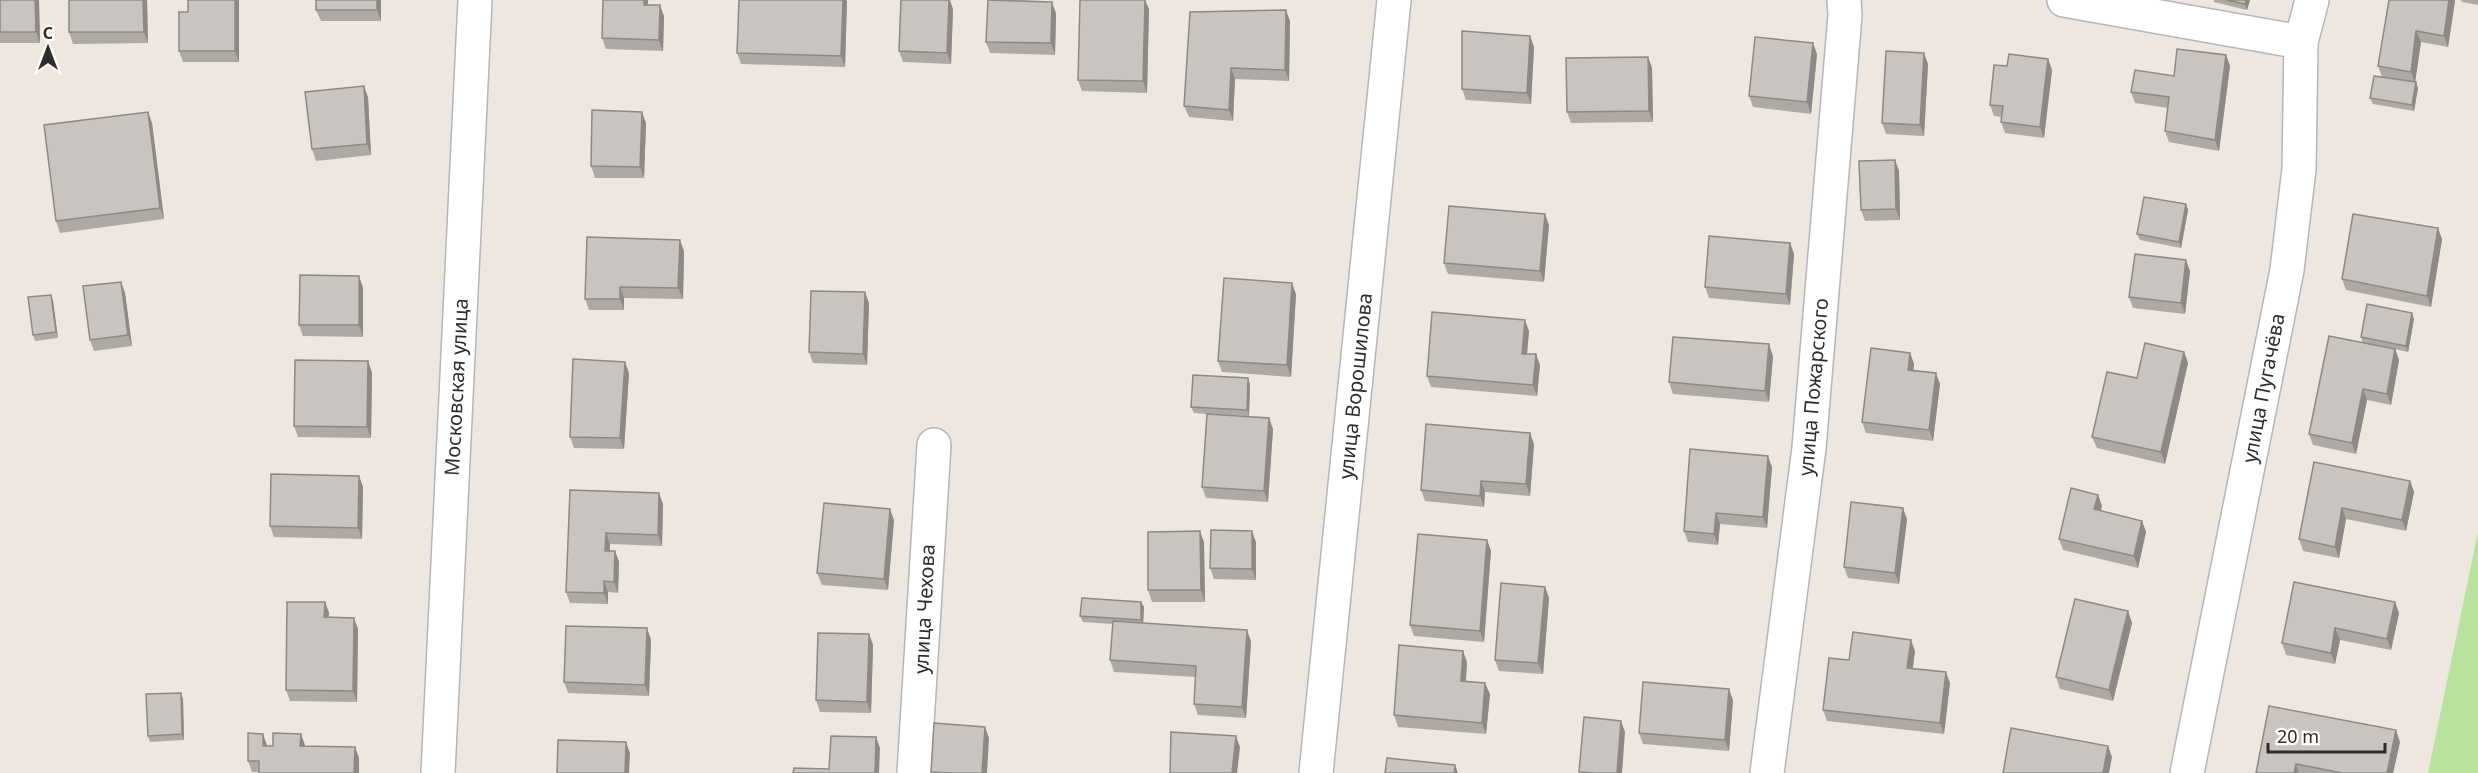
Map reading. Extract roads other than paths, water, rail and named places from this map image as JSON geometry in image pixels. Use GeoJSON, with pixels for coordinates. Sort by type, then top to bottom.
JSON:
{"type":"FeatureCollection","features":[{"type":"Feature","properties":{"kind":"street","name":"Московская улица"},"geometry":{"type":"LineString","coordinates":[[438,773],[475,0]]}},
{"type":"Feature","properties":{"kind":"street","name":"улица Ворошилова"},"geometry":{"type":"LineString","coordinates":[[1316,773],[1394,0]]}},
{"type":"Feature","properties":{"kind":"street","name":"улица Пожарского"},"geometry":{"type":"LineString","coordinates":[[1767,773],[1809,448],[1845,15],[1844,0]]}},
{"type":"Feature","properties":{"kind":"street"},"geometry":{"type":"LineString","coordinates":[[2064,0],[2301,42]]}},
{"type":"Feature","properties":{"kind":"street","name":"улица Пугачёва"},"geometry":{"type":"LineString","coordinates":[[2187,773],[2287,270],[2299,169],[2301,42],[2312,0]]}},
{"type":"Feature","properties":{"kind":"street","name":"улица Чехова"},"geometry":{"type":"LineString","coordinates":[[914,773],[934,445]]}}]}
